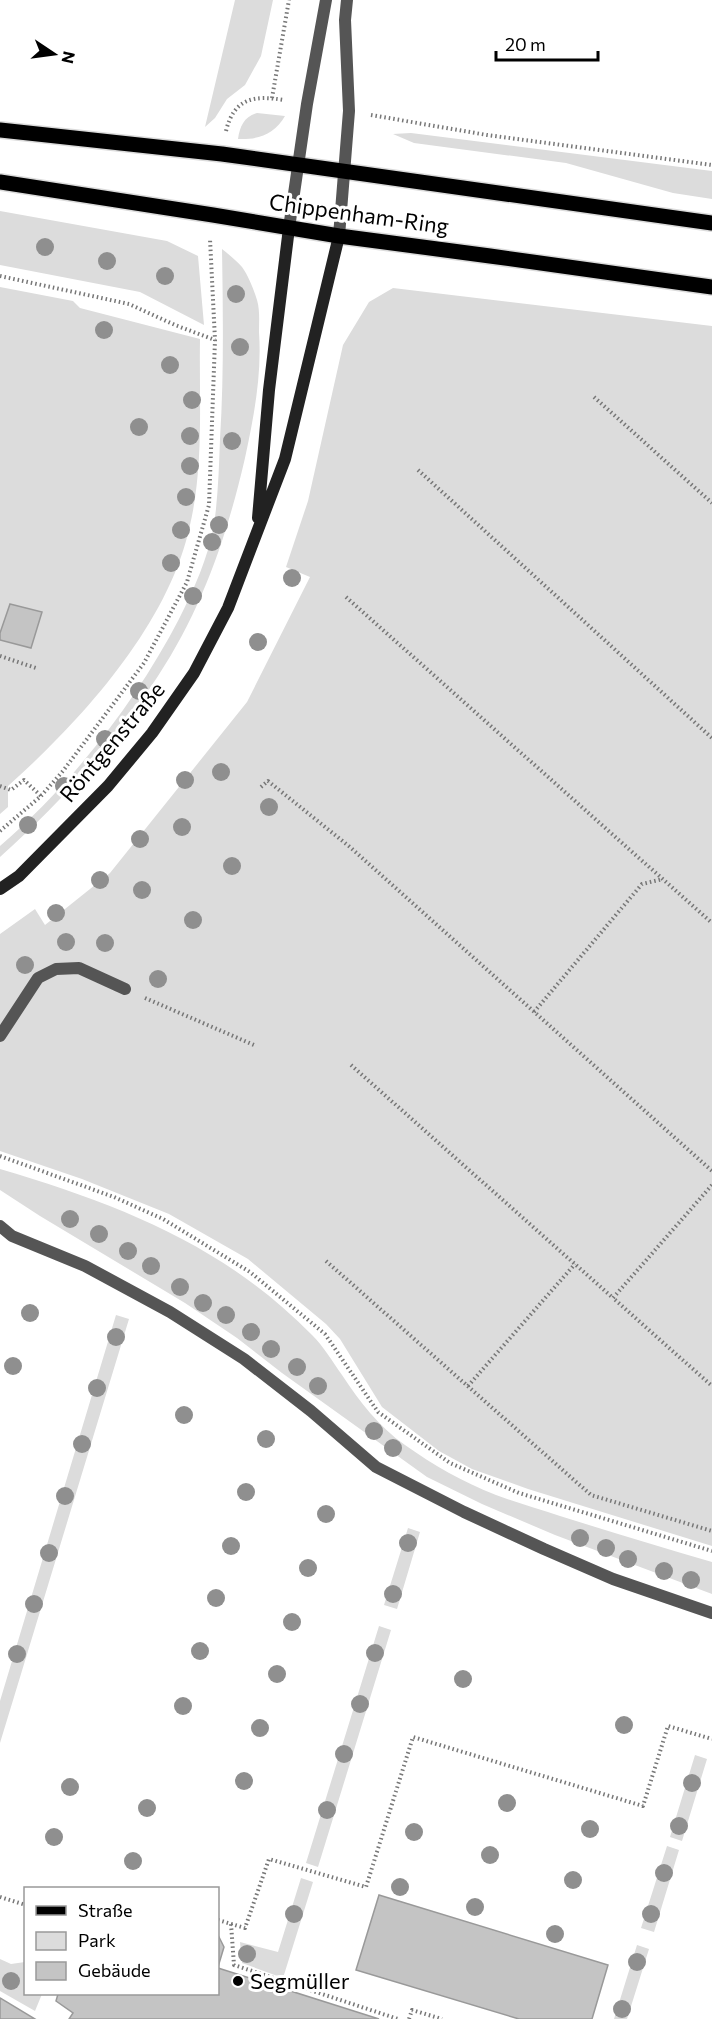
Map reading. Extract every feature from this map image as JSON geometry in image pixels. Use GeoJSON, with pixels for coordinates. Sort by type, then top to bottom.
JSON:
{"type":"FeatureCollection","features":[{"type":"Feature","properties":{"kind":"main road","name":"Chippenham-Ring"},"geometry":{"type":"LineString","coordinates":[[0,130],[222,154],[712,222]]}},
{"type":"Feature","properties":{"kind":"main road","name":"Chippenham-Ring"},"geometry":{"type":"LineString","coordinates":[[0,182],[339,236],[712,287]]}},
{"type":"Feature","properties":{"kind":"street"},"geometry":{"type":"LineString","coordinates":[[289,228],[307,104],[326,0]]}},
{"type":"Feature","properties":{"kind":"street"},"geometry":{"type":"LineString","coordinates":[[339,236],[349,111],[345,20],[347,0]]}},
{"type":"Feature","properties":{"kind":"street","name":"Röntgenstraße"},"geometry":{"type":"LineString","coordinates":[[257,534],[269,390],[289,228]]}},
{"type":"Feature","properties":{"kind":"street","name":"Röntgenstraße"},"geometry":{"type":"LineString","coordinates":[[0,889],[19,876],[108,786],[152,733],[194,673],[228,608],[285,459],[339,236]]}},
{"type":"Feature","properties":{"kind":"street"},"geometry":{"type":"LineString","coordinates":[[0,1036],[38,978],[56,969],[79,968],[125,989]]}},
{"type":"Feature","properties":{"kind":"street"},"geometry":{"type":"LineString","coordinates":[[0,1226],[12,1236],[85,1266],[170,1312],[244,1359],[311,1411],[376,1467],[464,1512],[613,1579],[712,1613]]}},
{"type":"Feature","properties":{"kind":"path"},"geometry":{"type":"LineString","coordinates":[[272,98],[289,0]]}},
{"type":"Feature","properties":{"kind":"path"},"geometry":{"type":"LineString","coordinates":[[222,154],[231,115],[241,104],[252,98],[272,98],[307,104]]}},
{"type":"Feature","properties":{"kind":"path"},"geometry":{"type":"LineString","coordinates":[[349,111],[488,135],[712,165]]}},
{"type":"Feature","properties":{"kind":"path"},"geometry":{"type":"LineString","coordinates":[[0,831],[41,796],[63,771],[144,663],[187,582],[209,505],[215,340],[214,286],[209,245],[213,215]]}},
{"type":"Feature","properties":{"kind":"path"},"geometry":{"type":"LineString","coordinates":[[0,276],[129,304],[215,340]]}},
{"type":"Feature","properties":{"kind":"path"},"geometry":{"type":"LineString","coordinates":[[594,397],[712,503]]}},
{"type":"Feature","properties":{"kind":"path"},"geometry":{"type":"LineString","coordinates":[[418,470],[712,738]]}},
{"type":"Feature","properties":{"kind":"path"},"geometry":{"type":"LineString","coordinates":[[346,597],[712,922]]}},
{"type":"Feature","properties":{"kind":"path"},"geometry":{"type":"LineString","coordinates":[[0,656],[36,668]]}},
{"type":"Feature","properties":{"kind":"path"},"geometry":{"type":"LineString","coordinates":[[0,786],[11,790],[24,780],[41,796]]}},
{"type":"Feature","properties":{"kind":"path"},"geometry":{"type":"LineString","coordinates":[[261,787],[267,781],[351,847],[712,1171]]}},
{"type":"Feature","properties":{"kind":"path"},"geometry":{"type":"LineString","coordinates":[[534,1012],[642,884],[663,879]]}},
{"type":"Feature","properties":{"kind":"path"},"geometry":{"type":"LineString","coordinates":[[125,989],[254,1045]]}},
{"type":"Feature","properties":{"kind":"path"},"geometry":{"type":"LineString","coordinates":[[351,1065],[712,1386]]}},
{"type":"Feature","properties":{"kind":"path"},"geometry":{"type":"LineString","coordinates":[[0,1156],[114,1197],[163,1219],[250,1272],[325,1334],[378,1412],[450,1463],[519,1493],[712,1551]]}},
{"type":"Feature","properties":{"kind":"path"},"geometry":{"type":"LineString","coordinates":[[613,1298],[712,1185]]}},
{"type":"Feature","properties":{"kind":"path"},"geometry":{"type":"LineString","coordinates":[[326,1261],[591,1495],[712,1531]]}},
{"type":"Feature","properties":{"kind":"path"},"geometry":{"type":"LineString","coordinates":[[468,1386],[575,1264]]}},
{"type":"Feature","properties":{"kind":"path"},"geometry":{"type":"LineString","coordinates":[[219,1920],[245,1928],[268,1859],[366,1887],[413,1737],[643,1806],[668,1726],[712,1739]]}},
{"type":"Feature","properties":{"kind":"path"},"geometry":{"type":"LineString","coordinates":[[0,1897],[24,1904]]}},
{"type":"Feature","properties":{"kind":"path"},"geometry":{"type":"LineString","coordinates":[[231,1924],[234,1965],[398,2019]]}},
{"type":"Feature","properties":{"kind":"path"},"geometry":{"type":"LineString","coordinates":[[409,2019],[411,2010],[442,2019]]}},
{"type":"Feature","properties":{"kind":"green space"},"geometry":{"type":"Polygon","coordinates":[[[235,0],[273,0],[261,56],[245,85],[227,99],[215,118],[205,127],[235,0]]]}},
{"type":"Feature","properties":{"kind":"green space"},"geometry":{"type":"Polygon","coordinates":[[[257,113],[285,116],[265,135],[238,139],[243,123],[257,113]]]}},
{"type":"Feature","properties":{"kind":"green space"},"geometry":{"type":"Polygon","coordinates":[[[411,133],[712,171],[712,199],[673,193],[566,163],[414,143],[393,134],[411,133]]]}},
{"type":"Feature","properties":{"kind":"green space"},"geometry":{"type":"Polygon","coordinates":[[[0,211],[167,241],[198,256],[204,325],[140,292],[0,265],[0,211]]]}},
{"type":"Feature","properties":{"kind":"green space"},"geometry":{"type":"Polygon","coordinates":[[[222,249],[242,267],[256,296],[259,312],[259,364],[254,411],[245,458],[221,544],[188,625],[141,701],[85,772],[44,816],[0,857],[0,846],[52,796],[76,769],[100,741],[143,681],[179,619],[204,561],[214,525],[218,482],[223,368],[222,249]]]}},
{"type":"Feature","properties":{"kind":"green space"},"geometry":{"type":"Polygon","coordinates":[[[0,287],[73,301],[80,308],[200,339],[200,409],[199,456],[190,525],[179,562],[163,598],[143,634],[93,701],[8,786],[8,807],[0,814],[0,287]]]}},
{"type":"Feature","properties":{"kind":"green space"},"geometry":{"type":"Polygon","coordinates":[[[393,288],[712,326],[712,1546],[528,1489],[472,1469],[439,1451],[382,1407],[340,1339],[326,1324],[248,1259],[169,1214],[82,1179],[0,1151],[0,934],[35,909],[45,925],[110,873],[247,702],[310,577],[286,567],[308,501],[343,345],[369,302],[393,288]]]}},
{"type":"Feature","properties":{"kind":"green space"},"geometry":{"type":"Polygon","coordinates":[[[0,1169],[44,1182],[127,1213],[206,1252],[243,1276],[278,1303],[312,1335],[370,1413],[395,1438],[460,1479],[496,1495],[712,1562],[712,1594],[555,1535],[482,1504],[427,1477],[237,1338],[185,1303],[0,1190],[0,1169]]]}},
{"type":"Feature","properties":{"kind":"green space"},"geometry":{"type":"Polygon","coordinates":[[[116,1315],[129,1319],[0,1743],[0,1701],[116,1315]]]}},
{"type":"Feature","properties":{"kind":"green space"},"geometry":{"type":"Polygon","coordinates":[[[408,1528],[420,1532],[397,1609],[384,1605],[408,1528]]]}},
{"type":"Feature","properties":{"kind":"green space"},"geometry":{"type":"Polygon","coordinates":[[[379,1626],[391,1630],[318,1867],[306,1863],[379,1626]]]}},
{"type":"Feature","properties":{"kind":"green space"},"geometry":{"type":"Polygon","coordinates":[[[695,1755],[707,1759],[682,1841],[670,1837],[695,1755]]]}},
{"type":"Feature","properties":{"kind":"green space"},"geometry":{"type":"Polygon","coordinates":[[[667,1846],[679,1850],[654,1932],[641,1928],[667,1846]]]}},
{"type":"Feature","properties":{"kind":"green space"},"geometry":{"type":"Polygon","coordinates":[[[301,1878],[313,1882],[283,1978],[242,1963],[240,1942],[278,1952],[301,1878]]]}},
{"type":"Feature","properties":{"kind":"green space"},"geometry":{"type":"Polygon","coordinates":[[[637,1945],[649,1949],[627,2019],[614,2019],[637,1945]]]}},
{"type":"Feature","properties":{"kind":"green space"},"geometry":{"type":"Polygon","coordinates":[[[0,1959],[11,1964],[24,1962],[24,1995],[42,1995],[35,2011],[0,1991],[0,1959]]]}},
{"type":"Feature","properties":{"kind":"building"},"geometry":{"type":"Polygon","coordinates":[[[10,604],[42,612],[31,648],[0,640],[0,633],[10,604]]]}},
{"type":"Feature","properties":{"kind":"building"},"geometry":{"type":"Polygon","coordinates":[[[379,1895],[608,1965],[592,2019],[519,2019],[356,1970],[379,1895]]]}},
{"type":"Feature","properties":{"kind":"building"},"geometry":{"type":"Polygon","coordinates":[[[219,1937],[224,1947],[219,1964],[219,1937]]]}},
{"type":"Feature","properties":{"kind":"building","name":"Segmüller"},"geometry":{"type":"Polygon","coordinates":[[[219,1968],[379,2019],[69,2019],[73,2013],[56,2001],[58,1995],[219,1995],[219,1968]]]}},
{"type":"Feature","properties":{"kind":"building"},"geometry":{"type":"Polygon","coordinates":[[[0,1998],[35,2019],[0,2019],[0,1998]]]}},
{"type":"Feature","properties":{"kind":"place","name":"Segmüller"},"geometry":{"type":"Point","coordinates":[238,1981]}}]}
